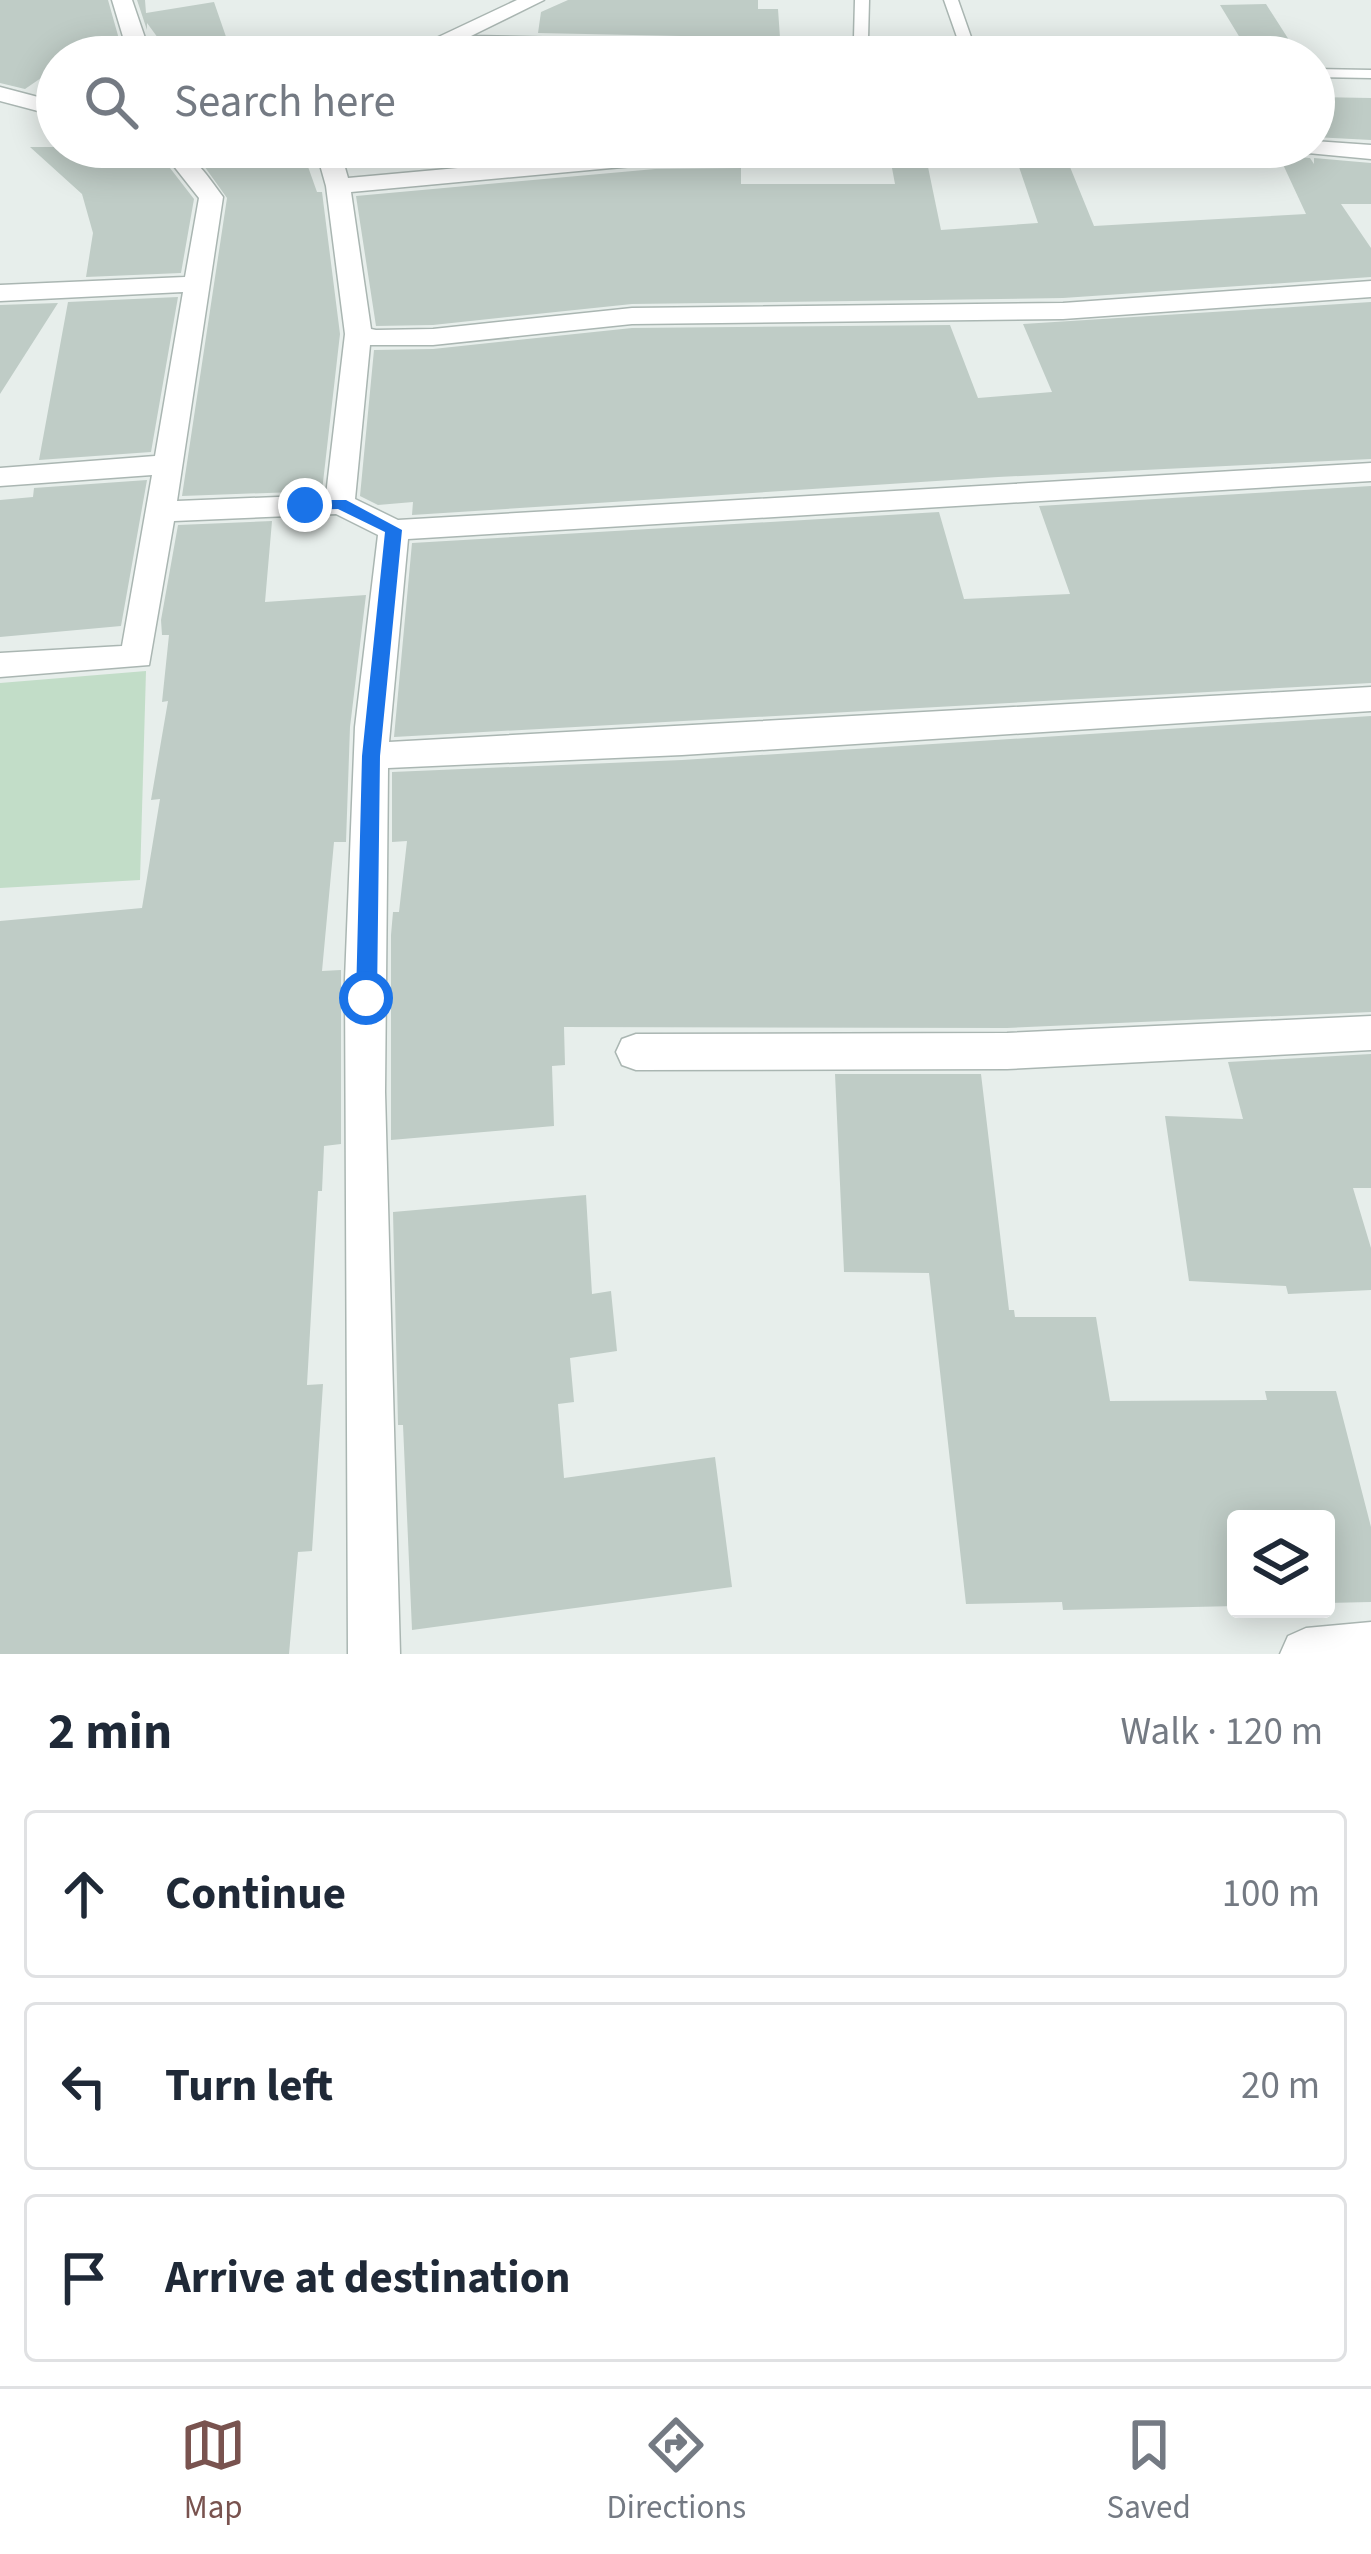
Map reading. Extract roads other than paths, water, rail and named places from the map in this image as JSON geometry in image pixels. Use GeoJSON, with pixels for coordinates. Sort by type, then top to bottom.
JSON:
{"type":"FeatureCollection","features":[{"type":"Feature","properties":{"kind":"street"},"geometry":{"type":"LineString","coordinates":[[122,0],[134,36]]}},
{"type":"Feature","properties":{"kind":"street"},"geometry":{"type":"LineString","coordinates":[[453,36],[534,0]]}},
{"type":"Feature","properties":{"kind":"street"},"geometry":{"type":"LineString","coordinates":[[0,94],[36,103]]}},
{"type":"Feature","properties":{"kind":"street"},"geometry":{"type":"LineString","coordinates":[[1335,149],[1371,152]]}},
{"type":"Feature","properties":{"kind":"street"},"geometry":{"type":"LineString","coordinates":[[0,665],[136,657],[211,196],[191,168]]}},
{"type":"Feature","properties":{"kind":"street"},"geometry":{"type":"LineString","coordinates":[[333,168],[358,334],[340,504]]}},
{"type":"Feature","properties":{"kind":"street"},"geometry":{"type":"LineString","coordinates":[[338,186],[535,168]]}},
{"type":"Feature","properties":{"kind":"street"},"geometry":{"type":"LineString","coordinates":[[0,293],[196,284]]}},
{"type":"Feature","properties":{"kind":"street"},"geometry":{"type":"LineString","coordinates":[[358,334],[392,339],[586,319],[719,314],[1049,310],[1371,289]]}},
{"type":"Feature","properties":{"kind":"street"},"geometry":{"type":"LineString","coordinates":[[0,478],[169,464]]}},
{"type":"Feature","properties":{"kind":"street"},"geometry":{"type":"LineString","coordinates":[[160,512],[340,504],[394,530],[1371,472]]}},
{"type":"Feature","properties":{"kind":"street"},"geometry":{"type":"LineString","coordinates":[[374,1654],[365,1309],[371,756],[394,530]]}},
{"type":"Feature","properties":{"kind":"street"},"geometry":{"type":"LineString","coordinates":[[371,756],[682,742],[1371,698]]}},
{"type":"Feature","properties":{"kind":"street"},"geometry":{"type":"LineString","coordinates":[[636,1052],[1006,1051],[1371,1033]]}},
{"type":"Feature","properties":{"kind":"street"},"geometry":{"type":"LineString","coordinates":[[1306,1654],[1371,1648]]}},
{"type":"Feature","properties":{"kind":"lane"},"geometry":{"type":"LineString","coordinates":[[861,36],[862,0]]}},
{"type":"Feature","properties":{"kind":"lane"},"geometry":{"type":"LineString","coordinates":[[951,0],[964,36]]}},
{"type":"Feature","properties":{"kind":"lane"},"geometry":{"type":"LineString","coordinates":[[1335,73],[1371,74]]}}]}
